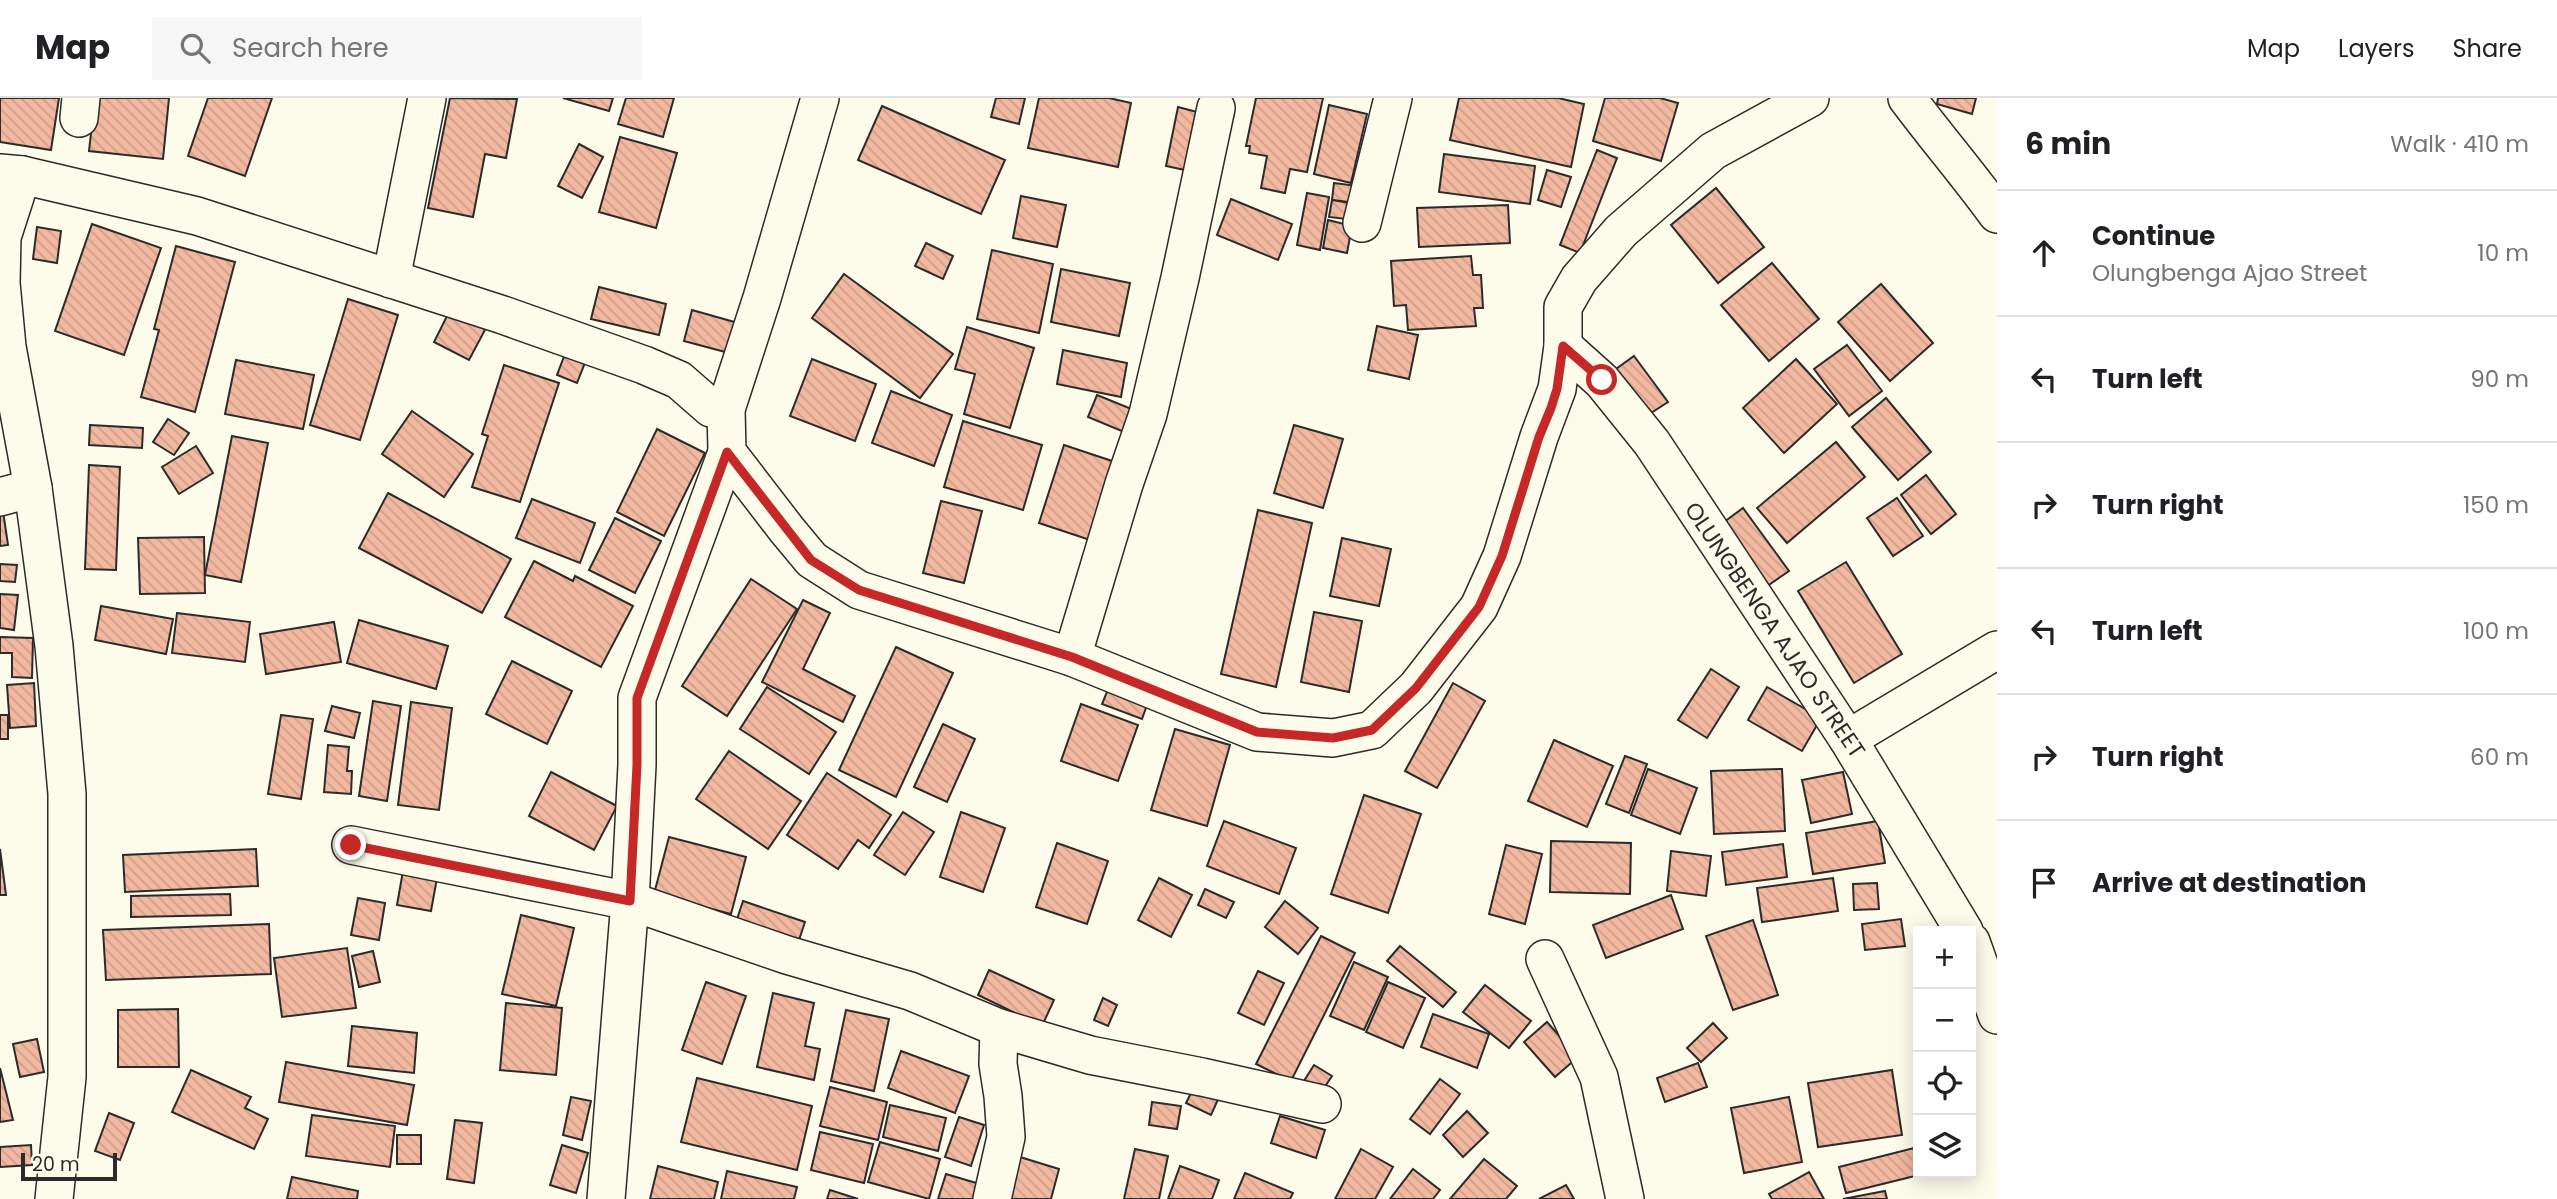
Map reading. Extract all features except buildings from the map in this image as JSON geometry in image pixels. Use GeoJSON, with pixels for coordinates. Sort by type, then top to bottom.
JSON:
{"type":"FeatureCollection","features":[{"type":"Feature","properties":{"kind":"street"},"geometry":{"type":"LineString","coordinates":[[391,279],[427,98]]}},
{"type":"Feature","properties":{"kind":"street"},"geometry":{"type":"LineString","coordinates":[[606,1199],[630,901],[637,765],[637,698],[727,452],[726,409],[762,298],[820,98]]}},
{"type":"Feature","properties":{"kind":"street"},"geometry":{"type":"LineString","coordinates":[[1362,223],[1393,98]]}},
{"type":"Feature","properties":{"kind":"street"},"geometry":{"type":"LineString","coordinates":[[727,452],[811,560],[859,590],[1072,657],[1257,732],[1333,738],[1372,730],[1416,688],[1479,607],[1502,556],[1557,389],[1563,346],[1563,307],[1579,279],[1620,231],[1713,151],[1810,98]]}},
{"type":"Feature","properties":{"kind":"street"},"geometry":{"type":"LineString","coordinates":[[1907,98],[1997,214]]}},
{"type":"Feature","properties":{"kind":"street"},"geometry":{"type":"LineString","coordinates":[[1072,657],[1148,414],[1216,108]]}},
{"type":"Feature","properties":{"kind":"street"},"geometry":{"type":"LineString","coordinates":[[54,1199],[67,1077],[68,794],[54,646],[17,492],[1,284],[2,237],[11,174],[197,216],[503,315],[644,365],[679,380],[711,408],[726,409]]}},
{"type":"Feature","properties":{"kind":"street","name":"OLUNGBENGA AJAO STREET"},"geometry":{"type":"LineString","coordinates":[[1563,346],[1602,380],[1652,443],[1848,738],[1961,926]]}},
{"type":"Feature","properties":{"kind":"street"},"geometry":{"type":"LineString","coordinates":[[1848,738],[1997,650]]}},
{"type":"Feature","properties":{"kind":"street"},"geometry":{"type":"LineString","coordinates":[[351,845],[630,901],[787,955],[910,991],[999,1028],[1090,1055],[1322,1104]]}},
{"type":"Feature","properties":{"kind":"street"},"geometry":{"type":"LineString","coordinates":[[1976,956],[1997,1015]]}},
{"type":"Feature","properties":{"kind":"street"},"geometry":{"type":"LineString","coordinates":[[1545,959],[1599,1077],[1625,1199]]}},
{"type":"Feature","properties":{"kind":"street"},"geometry":{"type":"LineString","coordinates":[[992,1199],[1006,1137],[998,1064],[999,1028]]}},
{"type":"Feature","properties":{"kind":"route"},"geometry":{"type":"LineString","coordinates":[[351,845],[630,901],[637,765],[637,698],[727,452],[811,560],[859,590],[1072,657],[1257,732],[1333,738],[1372,730],[1416,688],[1479,607],[1502,556],[1539,437],[1551,408],[1557,389],[1563,346],[1602,380]]}}]}
